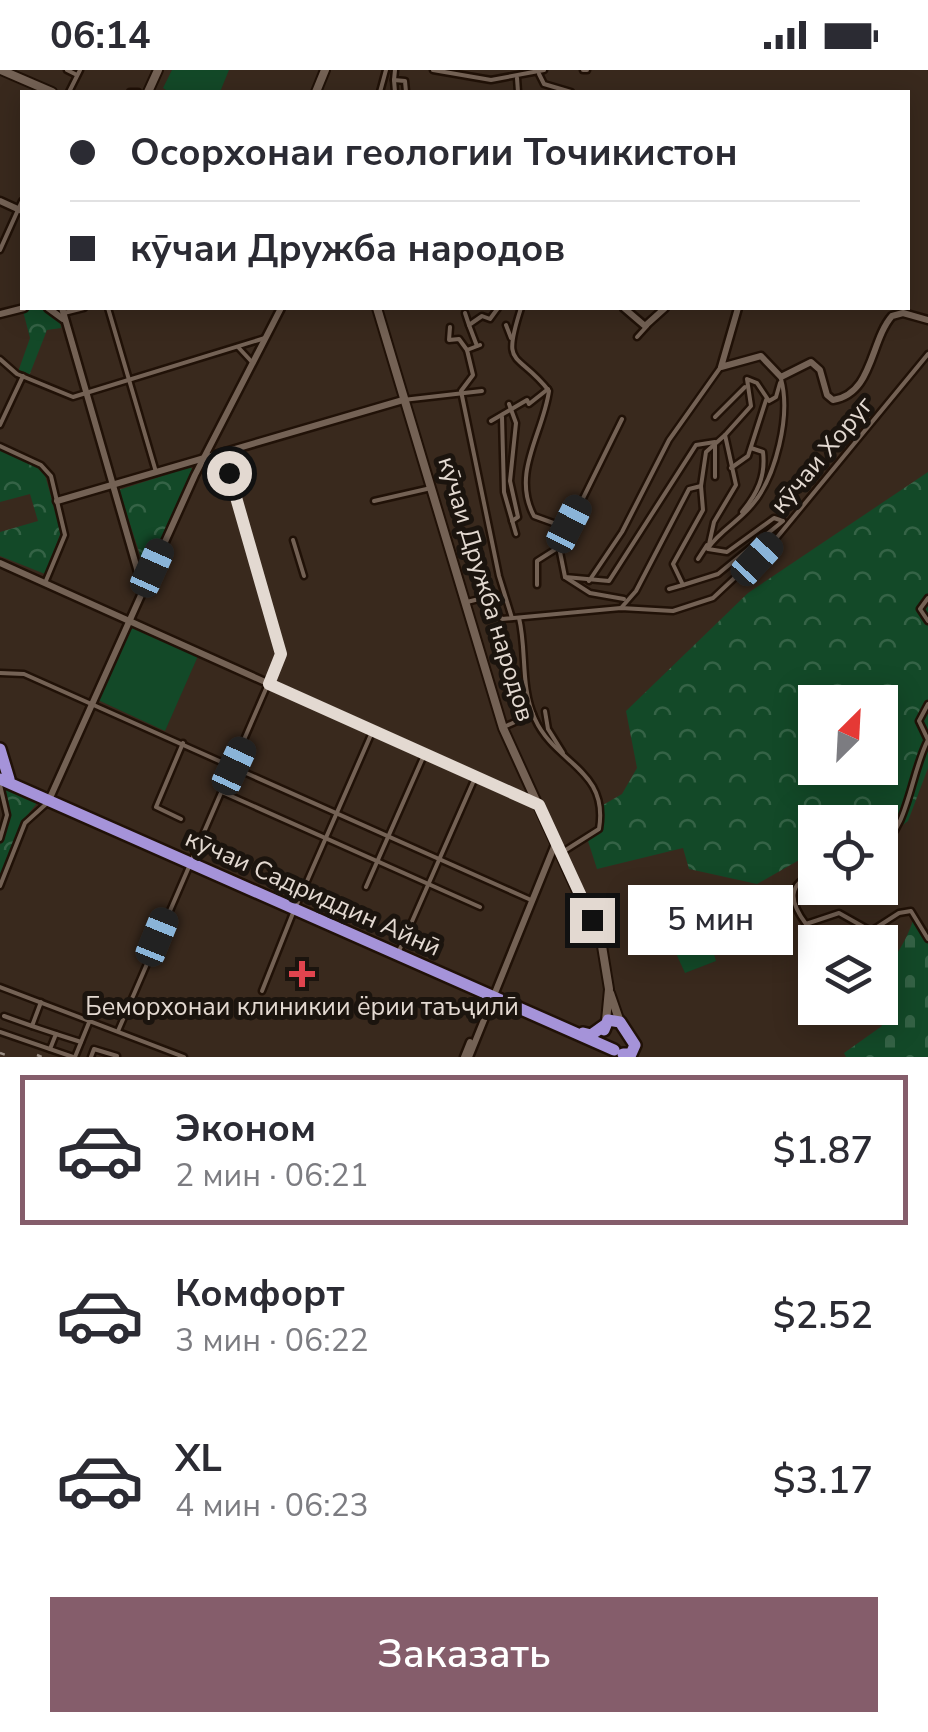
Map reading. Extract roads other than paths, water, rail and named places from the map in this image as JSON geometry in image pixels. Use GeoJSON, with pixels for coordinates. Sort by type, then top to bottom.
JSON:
{"type":"FeatureCollection","features":[{"type":"Feature","properties":{"kind":"highway"},"geometry":{"type":"LineString","coordinates":[[0,748],[2,780]]}},
{"type":"Feature","properties":{"kind":"highway","name":"кӯчаи Садриддин Айнӣ"},"geometry":{"type":"LineString","coordinates":[[2,780],[625,1052]]}},
{"type":"Feature","properties":{"kind":"highway","name":"кӯчаи Садриддин Айнӣ"},"geometry":{"type":"LineString","coordinates":[[490,995],[586,1035],[605,1023]]}},
{"type":"Feature","properties":{"kind":"highway"},"geometry":{"type":"LineString","coordinates":[[620,1022],[625,1052],[605,1042],[605,1023],[620,1022]]}},
{"type":"Feature","properties":{"kind":"main road"},"geometry":{"type":"LineString","coordinates":[[4,70],[48,90]]}},
{"type":"Feature","properties":{"kind":"main road","name":"кӯчаи Дружба народов"},"geometry":{"type":"LineString","coordinates":[[378,310],[462,604],[503,728],[556,842],[556,855],[602,946],[609,990]]}},
{"type":"Feature","properties":{"kind":"main road"},"geometry":{"type":"LineString","coordinates":[[519,797],[532,791]]}},
{"type":"Feature","properties":{"kind":"main road"},"geometry":{"type":"LineString","coordinates":[[609,990],[620,1022]]}},
{"type":"Feature","properties":{"kind":"main road"},"geometry":{"type":"LineString","coordinates":[[605,1023],[609,990]]}},
{"type":"Feature","properties":{"kind":"street"},"geometry":{"type":"LineString","coordinates":[[0,83],[4,70]]}},
{"type":"Feature","properties":{"kind":"street"},"geometry":{"type":"LineString","coordinates":[[67,70],[78,72]]}},
{"type":"Feature","properties":{"kind":"street"},"geometry":{"type":"LineString","coordinates":[[394,70],[396,90]]}},
{"type":"Feature","properties":{"kind":"street"},"geometry":{"type":"LineString","coordinates":[[433,70],[490,80],[536,72],[544,84],[564,90]]}},
{"type":"Feature","properties":{"kind":"street"},"geometry":{"type":"LineString","coordinates":[[517,78],[518,90]]}},
{"type":"Feature","properties":{"kind":"street"},"geometry":{"type":"LineString","coordinates":[[394,80],[405,81],[406,90]]}},
{"type":"Feature","properties":{"kind":"street"},"geometry":{"type":"LineString","coordinates":[[0,250],[20,209]]}},
{"type":"Feature","properties":{"kind":"street"},"geometry":{"type":"LineString","coordinates":[[51,310],[66,322]]}},
{"type":"Feature","properties":{"kind":"street"},"geometry":{"type":"LineString","coordinates":[[62,310],[144,585]]}},
{"type":"Feature","properties":{"kind":"street"},"geometry":{"type":"LineString","coordinates":[[109,310],[156,472]]}},
{"type":"Feature","properties":{"kind":"street"},"geometry":{"type":"LineString","coordinates":[[0,886],[22,829],[36,811],[91,704],[197,472],[280,310]]}},
{"type":"Feature","properties":{"kind":"street"},"geometry":{"type":"LineString","coordinates":[[469,325],[482,316],[490,320],[497,310]]}},
{"type":"Feature","properties":{"kind":"street"},"geometry":{"type":"LineString","coordinates":[[508,346],[521,310]]}},
{"type":"Feature","properties":{"kind":"street"},"geometry":{"type":"LineString","coordinates":[[627,310],[647,326]]}},
{"type":"Feature","properties":{"kind":"street"},"geometry":{"type":"LineString","coordinates":[[637,337],[663,310]]}},
{"type":"Feature","properties":{"kind":"street"},"geometry":{"type":"LineString","coordinates":[[589,581],[625,527],[669,440],[721,367],[737,310]]}},
{"type":"Feature","properties":{"kind":"street"},"geometry":{"type":"LineString","coordinates":[[766,400],[774,399],[781,378],[802,363],[814,363],[827,395],[841,399],[869,371],[875,347],[892,316],[903,312],[928,320]]}},
{"type":"Feature","properties":{"kind":"street"},"geometry":{"type":"LineString","coordinates":[[465,313],[478,345],[467,350]]}},
{"type":"Feature","properties":{"kind":"street"},"geometry":{"type":"LineString","coordinates":[[506,325],[518,364],[548,389]]}},
{"type":"Feature","properties":{"kind":"street"},"geometry":{"type":"LineString","coordinates":[[450,328],[449,340],[459,340],[467,350],[473,374],[461,391],[516,618],[534,714],[554,748],[584,770],[596,791],[600,827],[556,855],[532,900],[466,1057]]}},
{"type":"Feature","properties":{"kind":"street"},"geometry":{"type":"LineString","coordinates":[[0,359],[22,376],[66,396],[130,381],[265,338]]}},
{"type":"Feature","properties":{"kind":"street"},"geometry":{"type":"LineString","coordinates":[[238,347],[251,362]]}},
{"type":"Feature","properties":{"kind":"street","name":"кӯчаи Хоруг"},"geometry":{"type":"LineString","coordinates":[[462,604],[483,598],[502,619],[621,608],[673,611],[709,601],[757,559],[928,354]]}},
{"type":"Feature","properties":{"kind":"street"},"geometry":{"type":"LineString","coordinates":[[698,559],[754,504],[768,474],[783,418],[781,378],[761,356],[721,367]]}},
{"type":"Feature","properties":{"kind":"street"},"geometry":{"type":"LineString","coordinates":[[0,425],[22,376]]}},
{"type":"Feature","properties":{"kind":"street"},"geometry":{"type":"LineString","coordinates":[[715,417],[745,387],[747,379],[753,379],[766,400]]}},
{"type":"Feature","properties":{"kind":"street"},"geometry":{"type":"LineString","coordinates":[[682,586],[673,564],[701,514],[706,452],[751,406],[745,387]]}},
{"type":"Feature","properties":{"kind":"street"},"geometry":{"type":"LineString","coordinates":[[491,421],[502,418],[510,406],[527,400],[529,404],[548,389]]}},
{"type":"Feature","properties":{"kind":"street"},"geometry":{"type":"LineString","coordinates":[[548,389],[527,464],[527,498],[534,516],[567,528]]}},
{"type":"Feature","properties":{"kind":"street"},"geometry":{"type":"LineString","coordinates":[[58,502],[403,400],[482,391]]}},
{"type":"Feature","properties":{"kind":"street"},"geometry":{"type":"LineString","coordinates":[[730,468],[748,456],[766,400]]}},
{"type":"Feature","properties":{"kind":"street"},"geometry":{"type":"LineString","coordinates":[[510,406],[516,422],[510,486],[518,517],[512,520]]}},
{"type":"Feature","properties":{"kind":"street"},"geometry":{"type":"LineString","coordinates":[[502,418],[506,428],[503,484],[516,534]]}},
{"type":"Feature","properties":{"kind":"street"},"geometry":{"type":"LineString","coordinates":[[537,585],[536,562],[559,546],[622,419]]}},
{"type":"Feature","properties":{"kind":"street"},"geometry":{"type":"LineString","coordinates":[[707,547],[719,513],[736,486],[725,434]]}},
{"type":"Feature","properties":{"kind":"street"},"geometry":{"type":"LineString","coordinates":[[565,576],[610,580],[693,448],[716,442]]}},
{"type":"Feature","properties":{"kind":"street"},"geometry":{"type":"LineString","coordinates":[[714,477],[716,442]]}},
{"type":"Feature","properties":{"kind":"street"},"geometry":{"type":"LineString","coordinates":[[118,1031],[281,654],[224,452],[214,443]]}},
{"type":"Feature","properties":{"kind":"street"},"geometry":{"type":"LineString","coordinates":[[0,446],[44,466],[58,502],[65,538],[46,583]]}},
{"type":"Feature","properties":{"kind":"street"},"geometry":{"type":"LineString","coordinates":[[736,519],[754,496],[763,472],[763,452],[750,448]]}},
{"type":"Feature","properties":{"kind":"street"},"geometry":{"type":"LineString","coordinates":[[188,463],[197,472]]}},
{"type":"Feature","properties":{"kind":"street"},"geometry":{"type":"LineString","coordinates":[[480,482],[488,480]]}},
{"type":"Feature","properties":{"kind":"street"},"geometry":{"type":"LineString","coordinates":[[552,532],[565,576],[590,593],[625,598],[636,592],[688,489],[702,486]]}},
{"type":"Feature","properties":{"kind":"street"},"geometry":{"type":"LineString","coordinates":[[374,502],[431,488]]}},
{"type":"Feature","properties":{"kind":"street"},"geometry":{"type":"LineString","coordinates":[[707,547],[727,552],[774,518],[785,522]]}},
{"type":"Feature","properties":{"kind":"street"},"geometry":{"type":"LineString","coordinates":[[668,589],[718,574],[785,522]]}},
{"type":"Feature","properties":{"kind":"street"},"geometry":{"type":"LineString","coordinates":[[293,540],[304,576]]}},
{"type":"Feature","properties":{"kind":"street"},"geometry":{"type":"LineString","coordinates":[[0,563],[539,805]]}},
{"type":"Feature","properties":{"kind":"street"},"geometry":{"type":"LineString","coordinates":[[138,566],[152,568]]}},
{"type":"Feature","properties":{"kind":"street"},"geometry":{"type":"LineString","coordinates":[[621,608],[625,598]]}},
{"type":"Feature","properties":{"kind":"street"},"geometry":{"type":"LineString","coordinates":[[928,598],[920,612],[928,621]]}},
{"type":"Feature","properties":{"kind":"street"},"geometry":{"type":"LineString","coordinates":[[0,672],[16,671],[532,900]]}},
{"type":"Feature","properties":{"kind":"street"},"geometry":{"type":"LineString","coordinates":[[898,826],[912,771],[928,740],[919,722],[928,704]]}},
{"type":"Feature","properties":{"kind":"street"},"geometry":{"type":"LineString","coordinates":[[544,711],[550,734],[566,757]]}},
{"type":"Feature","properties":{"kind":"street"},"geometry":{"type":"LineString","coordinates":[[503,728],[534,714]]}},
{"type":"Feature","properties":{"kind":"street"},"geometry":{"type":"LineString","coordinates":[[262,990],[373,730]]}},
{"type":"Feature","properties":{"kind":"street"},"geometry":{"type":"LineString","coordinates":[[180,819],[156,807],[182,743]]}},
{"type":"Feature","properties":{"kind":"street"},"geometry":{"type":"LineString","coordinates":[[366,887],[425,753]]}},
{"type":"Feature","properties":{"kind":"street"},"geometry":{"type":"LineString","coordinates":[[398,954],[475,778]]}},
{"type":"Feature","properties":{"kind":"street"},"geometry":{"type":"LineString","coordinates":[[0,839],[8,816],[2,780]]}},
{"type":"Feature","properties":{"kind":"street"},"geometry":{"type":"LineString","coordinates":[[222,792],[480,907]]}},
{"type":"Feature","properties":{"kind":"street"},"geometry":{"type":"LineString","coordinates":[[36,811],[44,796]]}},
{"type":"Feature","properties":{"kind":"street"},"geometry":{"type":"LineString","coordinates":[[798,882],[792,891],[794,904],[806,924],[839,913],[871,931],[899,913],[911,911],[928,939]]}},
{"type":"Feature","properties":{"kind":"street"},"geometry":{"type":"LineString","coordinates":[[0,987],[184,1057]]}},
{"type":"Feature","properties":{"kind":"street"},"geometry":{"type":"LineString","coordinates":[[32,1026],[40,1002]]}},
{"type":"Feature","properties":{"kind":"street"},"geometry":{"type":"LineString","coordinates":[[4,1016],[81,1042]]}},
{"type":"Feature","properties":{"kind":"street"},"geometry":{"type":"LineString","coordinates":[[0,1032],[74,1057],[90,1020]]}},
{"type":"Feature","properties":{"kind":"street"},"geometry":{"type":"LineString","coordinates":[[50,1049],[56,1034]]}},
{"type":"Feature","properties":{"kind":"street"},"geometry":{"type":"LineString","coordinates":[[91,1057],[94,1048],[117,1056]]}},
{"type":"Feature","properties":{"kind":"railway"},"geometry":{"type":"LineString","coordinates":[[0,1053],[12,1057]]}},
{"type":"Feature","properties":{"kind":"railway"},"geometry":{"type":"LineString","coordinates":[[37,1055],[42,1057]]}},
{"type":"Feature","properties":{"kind":"place","name":"Беморхонаи клиникии ёрии таъҷилӣ"},"geometry":{"type":"Point","coordinates":[302,974]}}]}
